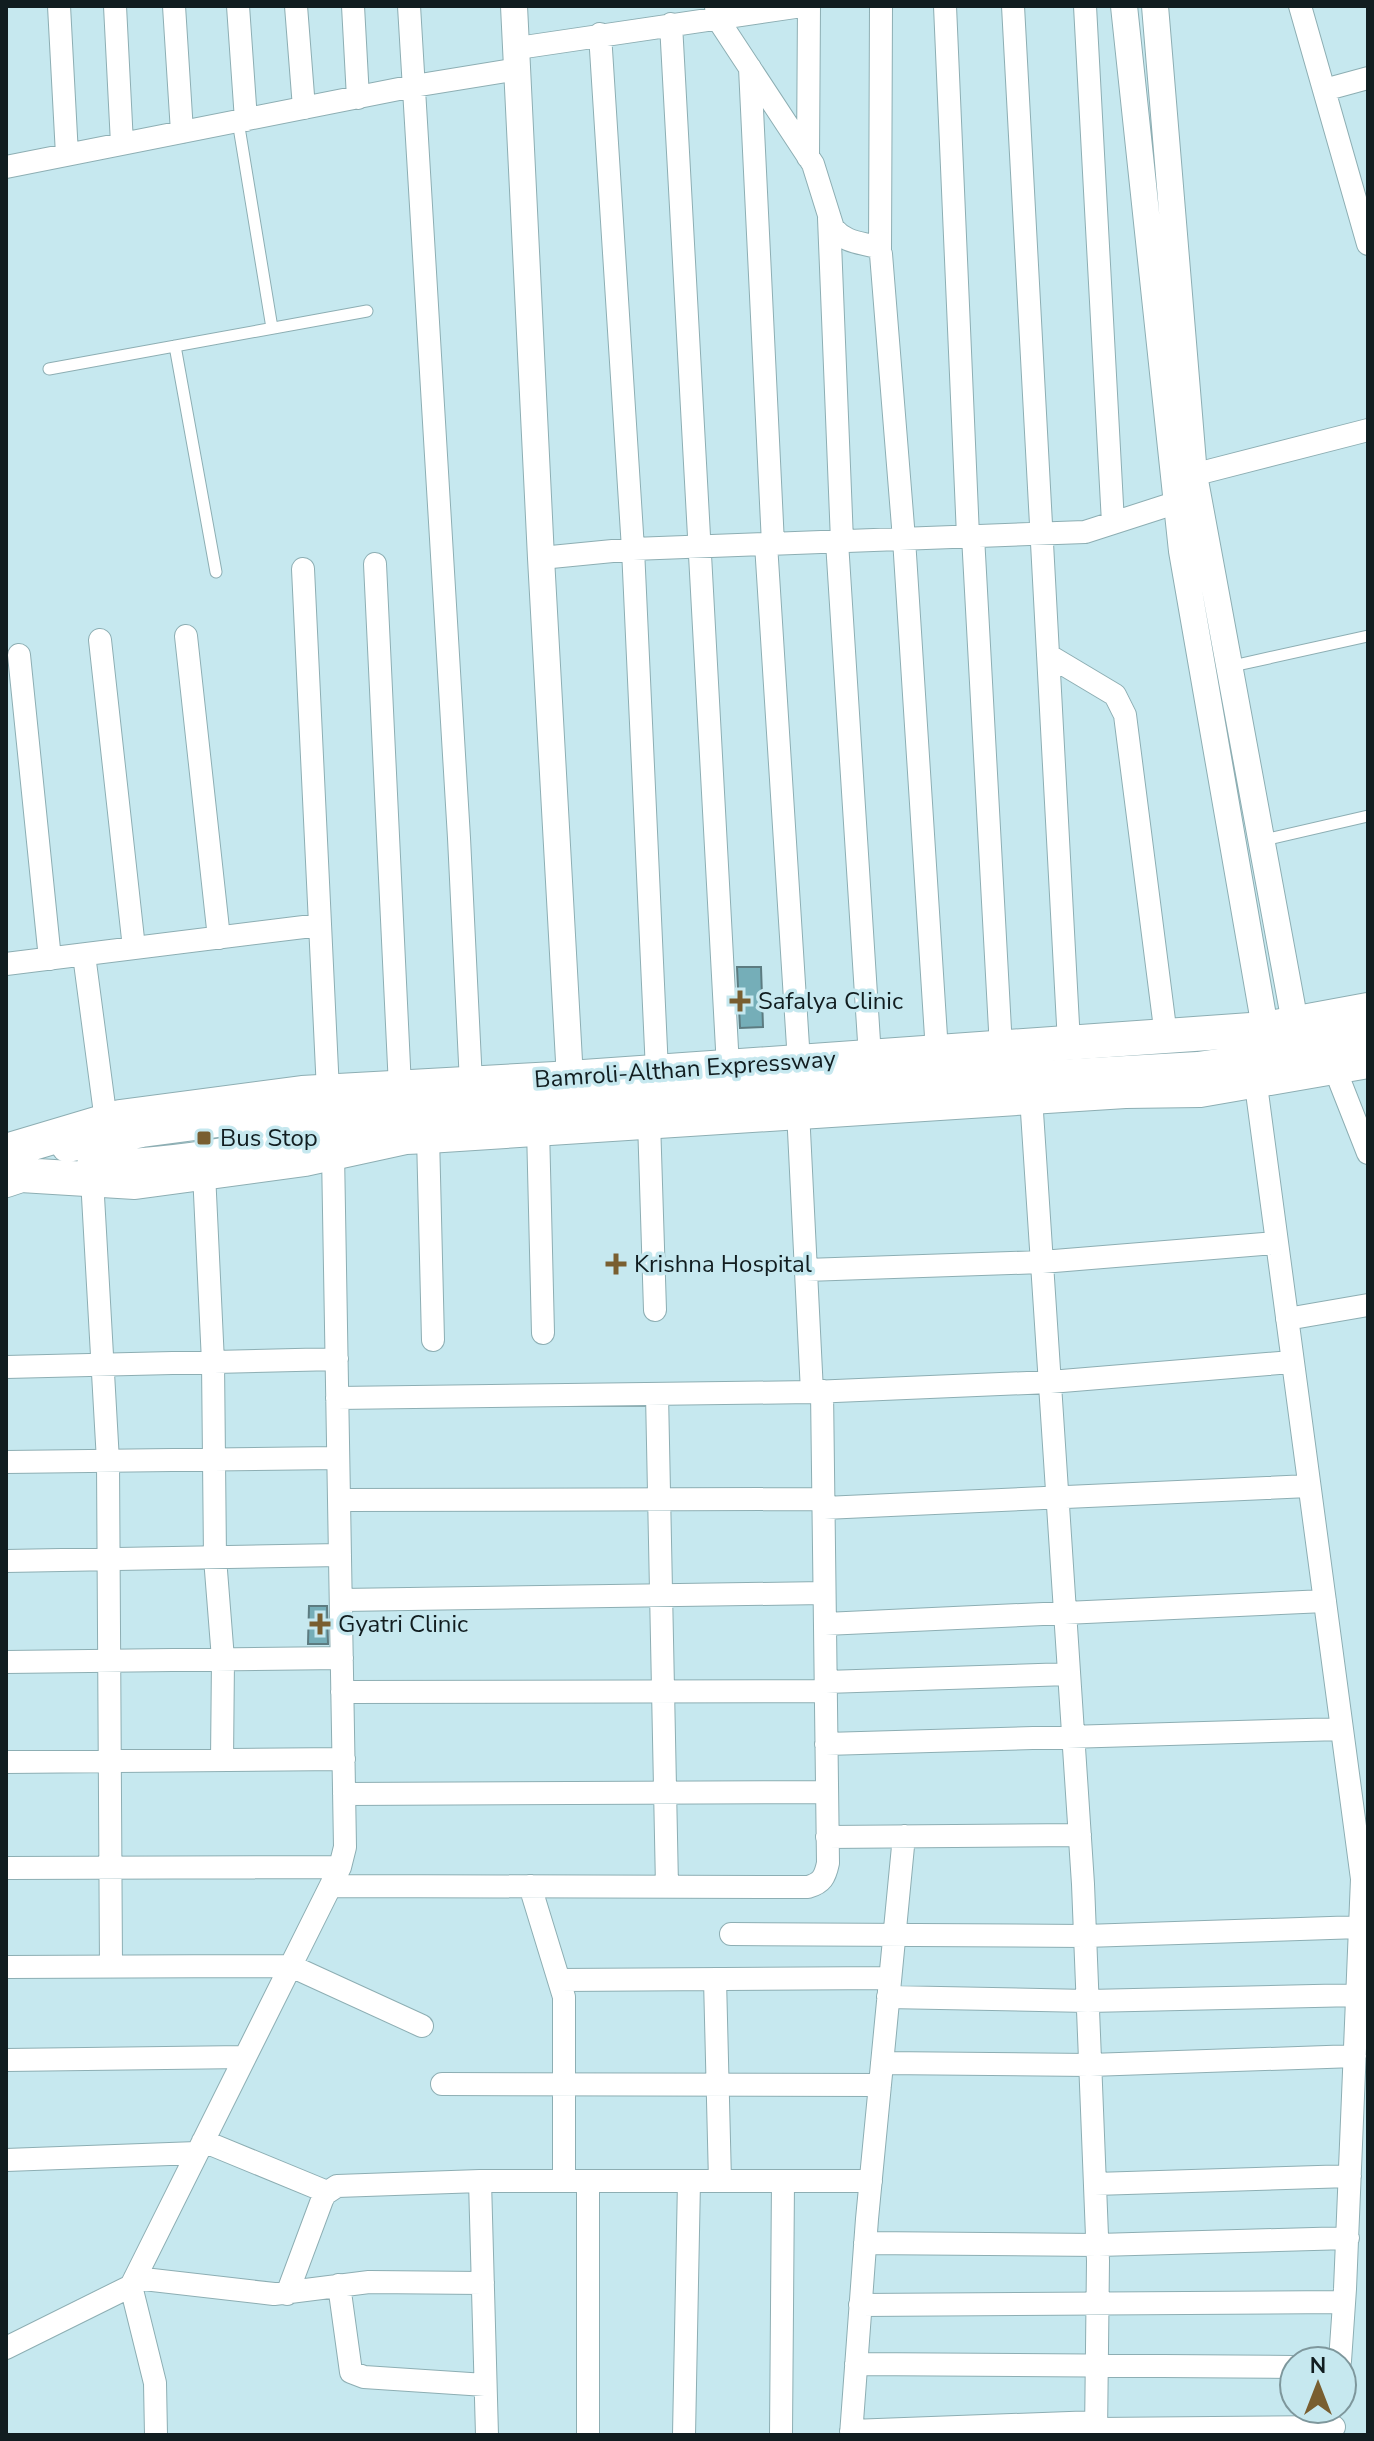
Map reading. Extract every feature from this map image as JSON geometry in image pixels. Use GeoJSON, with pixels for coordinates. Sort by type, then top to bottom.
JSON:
{"type":"FeatureCollection","features":[{"type":"Feature","properties":{"kind":"main road","name":"Bamroli-Althan Expressway"},"geometry":{"type":"LineString","coordinates":[[411,1112],[471,1083],[572,1101],[657,1071],[1166,1036],[1287,1052],[1368,1010]]}},
{"type":"Feature","properties":{"kind":"main road","name":"Bamroli-Althan Expressway"},"geometry":{"type":"LineString","coordinates":[[11,1164],[120,1117],[328,1091],[411,1112],[1183,1068],[1368,1037]]}},
{"type":"Feature","properties":{"kind":"main road"},"geometry":{"type":"LineString","coordinates":[[11,1164],[40,1152],[142,1132],[293,1112],[411,1112],[538,1128],[572,1101],[649,1121],[1031,1097],[1200,1090],[1287,1052],[1368,1061]]}},
{"type":"Feature","properties":{"kind":"main road"},"geometry":{"type":"LineString","coordinates":[[11,1164],[92,1179],[135,1182],[333,1153],[406,1137],[411,1112]]}},
{"type":"Feature","properties":{"kind":"street"},"geometry":{"type":"LineString","coordinates":[[59,6],[67,155]]}},
{"type":"Feature","properties":{"kind":"street"},"geometry":{"type":"LineString","coordinates":[[115,6],[122,144]]}},
{"type":"Feature","properties":{"kind":"street"},"geometry":{"type":"LineString","coordinates":[[174,6],[182,132]]}},
{"type":"Feature","properties":{"kind":"street"},"geometry":{"type":"LineString","coordinates":[[238,6],[242,120]]}},
{"type":"Feature","properties":{"kind":"street"},"geometry":{"type":"LineString","coordinates":[[296,6],[304,108]]}},
{"type":"Feature","properties":{"kind":"street"},"geometry":{"type":"LineString","coordinates":[[353,6],[358,98]]}},
{"type":"Feature","properties":{"kind":"street"},"geometry":{"type":"LineString","coordinates":[[409,6],[459,823],[471,1083]]}},
{"type":"Feature","properties":{"kind":"street"},"geometry":{"type":"LineString","coordinates":[[514,6],[572,1101]]}},
{"type":"Feature","properties":{"kind":"street"},"geometry":{"type":"LineString","coordinates":[[6,167],[414,86],[600,34],[671,24],[717,12],[802,6]]}},
{"type":"Feature","properties":{"kind":"street"},"geometry":{"type":"LineString","coordinates":[[808,157],[809,6]]}},
{"type":"Feature","properties":{"kind":"street"},"geometry":{"type":"LineString","coordinates":[[881,6],[880,250],[904,539],[937,1052]]}},
{"type":"Feature","properties":{"kind":"street"},"geometry":{"type":"LineString","coordinates":[[945,6],[970,536],[1001,1048]]}},
{"type":"Feature","properties":{"kind":"street"},"geometry":{"type":"LineString","coordinates":[[1013,6],[1069,1043]]}},
{"type":"Feature","properties":{"kind":"street"},"geometry":{"type":"LineString","coordinates":[[1085,6],[1113,523]]}},
{"type":"Feature","properties":{"kind":"street"},"geometry":{"type":"LineString","coordinates":[[1124,6],[1180,486],[1287,1052],[1368,1153]]}},
{"type":"Feature","properties":{"kind":"street"},"geometry":{"type":"LineString","coordinates":[[1155,6],[1180,486],[1228,667],[1260,841],[1287,1052],[1276,1243],[1342,1729],[1363,1843],[1365,1880],[1360,1927],[1341,2345]]}},
{"type":"Feature","properties":{"kind":"street"},"geometry":{"type":"LineString","coordinates":[[1300,6],[1324,90],[1361,192],[1368,244]]}},
{"type":"Feature","properties":{"kind":"street"},"geometry":{"type":"LineString","coordinates":[[717,12],[816,171],[833,228],[851,242],[880,250]]}},
{"type":"Feature","properties":{"kind":"street"},"geometry":{"type":"LineString","coordinates":[[671,24],[728,1067]]}},
{"type":"Feature","properties":{"kind":"street"},"geometry":{"type":"LineString","coordinates":[[600,34],[633,549],[657,1071]]}},
{"type":"Feature","properties":{"kind":"street"},"geometry":{"type":"LineString","coordinates":[[750,67],[769,544],[799,1062]]}},
{"type":"Feature","properties":{"kind":"street"},"geometry":{"type":"LineString","coordinates":[[1324,90],[1368,78]]}},
{"type":"Feature","properties":{"kind":"street"},"geometry":{"type":"LineString","coordinates":[[829,216],[840,541],[870,1057]]}},
{"type":"Feature","properties":{"kind":"street"},"geometry":{"type":"LineString","coordinates":[[541,558],[633,549],[1085,532],[1113,523],[1180,486],[1368,430]]}},
{"type":"Feature","properties":{"kind":"street"},"geometry":{"type":"LineString","coordinates":[[375,564],[411,1112],[433,1340]]}},
{"type":"Feature","properties":{"kind":"street"},"geometry":{"type":"LineString","coordinates":[[303,569],[328,1091]]}},
{"type":"Feature","properties":{"kind":"street"},"geometry":{"type":"LineString","coordinates":[[186,636],[219,938]]}},
{"type":"Feature","properties":{"kind":"street"},"geometry":{"type":"LineString","coordinates":[[100,640],[134,948]]}},
{"type":"Feature","properties":{"kind":"street"},"geometry":{"type":"LineString","coordinates":[[19,655],[50,959]]}},
{"type":"Feature","properties":{"kind":"street"},"geometry":{"type":"LineString","coordinates":[[1048,655],[1115,695],[1125,715],[1166,1036]]}},
{"type":"Feature","properties":{"kind":"street"},"geometry":{"type":"LineString","coordinates":[[6,964],[320,925]]}},
{"type":"Feature","properties":{"kind":"street"},"geometry":{"type":"LineString","coordinates":[[84,955],[106,1121]]}},
{"type":"Feature","properties":{"kind":"street"},"geometry":{"type":"LineString","coordinates":[[1031,1097],[1085,1936],[1098,2245],[1096,2429]]}},
{"type":"Feature","properties":{"kind":"street"},"geometry":{"type":"LineString","coordinates":[[6,1868],[109,1868],[530,1886],[808,1887],[819,1884],[825,1876],[827,1837],[824,1504],[806,1270],[798,1111]]}},
{"type":"Feature","properties":{"kind":"street"},"geometry":{"type":"LineString","coordinates":[[649,1121],[655,1310]]}},
{"type":"Feature","properties":{"kind":"street"},"geometry":{"type":"LineString","coordinates":[[538,1128],[543,1333]]}},
{"type":"Feature","properties":{"kind":"street"},"geometry":{"type":"LineString","coordinates":[[156,2435],[155,2383],[133,2282],[336,1876],[345,1847],[333,1153]]}},
{"type":"Feature","properties":{"kind":"street"},"geometry":{"type":"LineString","coordinates":[[204,1173],[213,1362],[215,1558],[223,1659],[222,1760]]}},
{"type":"Feature","properties":{"kind":"street"},"geometry":{"type":"LineString","coordinates":[[92,1179],[108,1461],[111,1966]]}},
{"type":"Feature","properties":{"kind":"street"},"geometry":{"type":"LineString","coordinates":[[806,1270],[1042,1262],[1276,1243]]}},
{"type":"Feature","properties":{"kind":"street"},"geometry":{"type":"LineString","coordinates":[[1287,1319],[1368,1305]]}},
{"type":"Feature","properties":{"kind":"street"},"geometry":{"type":"LineString","coordinates":[[6,1367],[337,1359]]}},
{"type":"Feature","properties":{"kind":"street"},"geometry":{"type":"LineString","coordinates":[[337,1398],[817,1391],[1050,1382],[1292,1362]]}},
{"type":"Feature","properties":{"kind":"street"},"geometry":{"type":"LineString","coordinates":[[657,1394],[667,1886]]}},
{"type":"Feature","properties":{"kind":"street"},"geometry":{"type":"LineString","coordinates":[[6,1462],[338,1458]]}},
{"type":"Feature","properties":{"kind":"street"},"geometry":{"type":"LineString","coordinates":[[339,1500],[661,1500],[824,1504],[1057,1498],[1309,1486]]}},
{"type":"Feature","properties":{"kind":"street"},"geometry":{"type":"LineString","coordinates":[[6,1561],[340,1555]]}},
{"type":"Feature","properties":{"kind":"street"},"geometry":{"type":"LineString","coordinates":[[341,1600],[824,1593]]}},
{"type":"Feature","properties":{"kind":"street"},"geometry":{"type":"LineString","coordinates":[[825,1624],[1325,1601]]}},
{"type":"Feature","properties":{"kind":"street"},"geometry":{"type":"LineString","coordinates":[[6,1662],[342,1658]]}},
{"type":"Feature","properties":{"kind":"street"},"geometry":{"type":"LineString","coordinates":[[342,1692],[662,1692],[1069,1674]]}},
{"type":"Feature","properties":{"kind":"street"},"geometry":{"type":"LineString","coordinates":[[826,1744],[1342,1729]]}},
{"type":"Feature","properties":{"kind":"street"},"geometry":{"type":"LineString","coordinates":[[6,1762],[344,1759]]}},
{"type":"Feature","properties":{"kind":"street"},"geometry":{"type":"LineString","coordinates":[[344,1794],[827,1792]]}},
{"type":"Feature","properties":{"kind":"street"},"geometry":{"type":"LineString","coordinates":[[827,1837],[1080,1835]]}},
{"type":"Feature","properties":{"kind":"street"},"geometry":{"type":"LineString","coordinates":[[904,1836],[865,2243],[851,2433],[1287,2425]]}},
{"type":"Feature","properties":{"kind":"street"},"geometry":{"type":"LineString","coordinates":[[530,1886],[565,2007],[564,2181]]}},
{"type":"Feature","properties":{"kind":"street"},"geometry":{"type":"LineString","coordinates":[[731,1934],[1085,1936],[1360,1927]]}},
{"type":"Feature","properties":{"kind":"street"},"geometry":{"type":"LineString","coordinates":[[6,1967],[291,1966],[422,2026]]}},
{"type":"Feature","properties":{"kind":"street"},"geometry":{"type":"LineString","coordinates":[[559,1980],[715,1979],[1088,2001],[1358,1995]]}},
{"type":"Feature","properties":{"kind":"street"},"geometry":{"type":"LineString","coordinates":[[715,1979],[720,2181]]}},
{"type":"Feature","properties":{"kind":"street"},"geometry":{"type":"LineString","coordinates":[[442,2084],[718,2085],[881,2074],[1355,2056]]}},
{"type":"Feature","properties":{"kind":"street"},"geometry":{"type":"LineString","coordinates":[[6,2060],[245,2057]]}},
{"type":"Feature","properties":{"kind":"street"},"geometry":{"type":"LineString","coordinates":[[6,2160],[200,2147],[327,2192],[343,2186],[480,2181],[871,2181]]}},
{"type":"Feature","properties":{"kind":"street"},"geometry":{"type":"LineString","coordinates":[[1095,2184],[1350,2176]]}},
{"type":"Feature","properties":{"kind":"street"},"geometry":{"type":"LineString","coordinates":[[480,2181],[487,2435]]}},
{"type":"Feature","properties":{"kind":"street"},"geometry":{"type":"LineString","coordinates":[[588,2181],[588,2435]]}},
{"type":"Feature","properties":{"kind":"street"},"geometry":{"type":"LineString","coordinates":[[684,2435],[689,2181]]}},
{"type":"Feature","properties":{"kind":"street"},"geometry":{"type":"LineString","coordinates":[[781,2435],[783,2181]]}},
{"type":"Feature","properties":{"kind":"street"},"geometry":{"type":"LineString","coordinates":[[287,2294],[327,2192]]}},
{"type":"Feature","properties":{"kind":"street"},"geometry":{"type":"LineString","coordinates":[[865,2243],[1098,2245],[1348,2238]]}},
{"type":"Feature","properties":{"kind":"street"},"geometry":{"type":"LineString","coordinates":[[6,2348],[133,2282],[287,2294],[369,2282],[483,2283]]}},
{"type":"Feature","properties":{"kind":"street"},"geometry":{"type":"LineString","coordinates":[[339,2285],[351,2372],[364,2377],[485,2385]]}},
{"type":"Feature","properties":{"kind":"street"},"geometry":{"type":"LineString","coordinates":[[860,2305],[1344,2302]]}},
{"type":"Feature","properties":{"kind":"street"},"geometry":{"type":"LineString","coordinates":[[856,2364],[1278,2367]]}},
{"type":"Feature","properties":{"kind":"lane"},"geometry":{"type":"LineString","coordinates":[[242,120],[272,328]]}},
{"type":"Feature","properties":{"kind":"lane"},"geometry":{"type":"LineString","coordinates":[[49,369],[367,311]]}},
{"type":"Feature","properties":{"kind":"lane"},"geometry":{"type":"LineString","coordinates":[[175,346],[216,572]]}},
{"type":"Feature","properties":{"kind":"lane"},"geometry":{"type":"LineString","coordinates":[[1228,667],[1368,636]]}},
{"type":"Feature","properties":{"kind":"lane"},"geometry":{"type":"LineString","coordinates":[[1260,841],[1368,816]]}},
{"type":"Feature","properties":{"kind":"building"},"geometry":{"type":"Polygon","coordinates":[[[737,967],[761,967],[763,1027],[740,1028],[737,967]]]}},
{"type":"Feature","properties":{"kind":"building"},"geometry":{"type":"Polygon","coordinates":[[[309,1606],[327,1606],[328,1644],[308,1644],[309,1606]]]}},
{"type":"Feature","properties":{"kind":"place","name":"Safalya Clinic"},"geometry":{"type":"Point","coordinates":[740,1001]}},
{"type":"Feature","properties":{"kind":"place","name":"Bus Stop"},"geometry":{"type":"Point","coordinates":[204,1138]}},
{"type":"Feature","properties":{"kind":"place","name":"Krishna Hospital"},"geometry":{"type":"Point","coordinates":[616,1264]}},
{"type":"Feature","properties":{"kind":"place","name":"Gyatri Clinic"},"geometry":{"type":"Point","coordinates":[320,1624]}}]}
